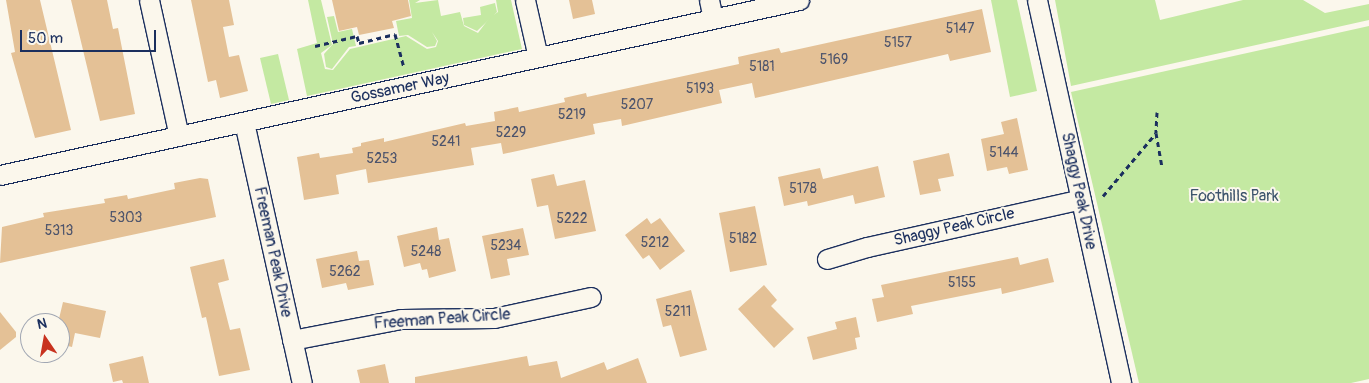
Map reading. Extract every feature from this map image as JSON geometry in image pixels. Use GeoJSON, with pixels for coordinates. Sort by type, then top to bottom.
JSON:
{"type":"FeatureCollection","features":[{"type":"Feature","properties":{"kind":"street"},"geometry":{"type":"LineString","coordinates":[[149,0],[179,136]]}},
{"type":"Feature","properties":{"kind":"street"},"geometry":{"type":"LineString","coordinates":[[525,0],[538,57]]}},
{"type":"Feature","properties":{"kind":"street"},"geometry":{"type":"LineString","coordinates":[[709,0],[713,19]]}},
{"type":"Feature","properties":{"kind":"street","name":"Gossamer Way"},"geometry":{"type":"LineString","coordinates":[[0,175],[799,0]]}},
{"type":"Feature","properties":{"kind":"street","name":"Shaggy Peak Drive"},"geometry":{"type":"LineString","coordinates":[[1037,0],[1121,383]]}},
{"type":"Feature","properties":{"kind":"street","name":"Freeman Peak Drive"},"geometry":{"type":"LineString","coordinates":[[244,122],[302,383]]}},
{"type":"Feature","properties":{"kind":"street","name":"Shaggy Peak Circle"},"geometry":{"type":"LineString","coordinates":[[827,259],[867,246],[1081,199]]}},
{"type":"Feature","properties":{"kind":"street","name":"Freeman Peak Circle"},"geometry":{"type":"LineString","coordinates":[[292,340],[401,319],[494,318],[591,297]]}},
{"type":"Feature","properties":{"kind":"path"},"geometry":{"type":"LineString","coordinates":[[315,46],[357,36],[358,43],[396,34],[404,68]]}},
{"type":"Feature","properties":{"kind":"path"},"geometry":{"type":"LineString","coordinates":[[1156,112],[1156,134],[1162,166]]}},
{"type":"Feature","properties":{"kind":"path"},"geometry":{"type":"LineString","coordinates":[[1103,196],[1156,134]]}},
{"type":"Feature","properties":{"kind":"green space"},"geometry":{"type":"Polygon","coordinates":[[[308,0],[321,0],[332,45],[321,53],[325,69],[333,70],[350,49],[406,36],[427,49],[436,47],[438,41],[432,32],[437,41],[435,46],[427,47],[408,35],[399,36],[396,21],[412,18],[409,0],[420,0],[415,3],[438,0],[441,16],[460,12],[464,26],[478,33],[490,17],[498,12],[496,0],[511,0],[522,49],[307,96],[297,49],[317,43],[308,0]]]}},
{"type":"Feature","properties":{"kind":"green space"},"geometry":{"type":"Polygon","coordinates":[[[991,0],[1017,0],[1037,91],[1010,97],[991,0]]]}},
{"type":"Feature","properties":{"kind":"green space"},"geometry":{"type":"Polygon","coordinates":[[[1055,0],[1155,0],[1160,20],[1243,0],[1303,0],[1325,13],[1369,4],[1369,20],[1071,86],[1055,0]]]}},
{"type":"Feature","properties":{"kind":"green space"},"geometry":{"type":"Polygon","coordinates":[[[495,3],[497,12],[477,31],[464,25],[463,18],[481,15],[480,7],[495,3]]]}},
{"type":"Feature","properties":{"kind":"green space"},"geometry":{"type":"Polygon","coordinates":[[[334,16],[338,32],[352,29],[356,46],[349,47],[332,69],[326,67],[324,54],[333,44],[327,17],[334,16]]]}},
{"type":"Feature","properties":{"kind":"green space","name":"Foothills Park"},"geometry":{"type":"Polygon","coordinates":[[[1369,26],[1369,379],[1351,383],[1139,383],[1071,92],[1369,26]]]}},
{"type":"Feature","properties":{"kind":"green space"},"geometry":{"type":"Polygon","coordinates":[[[278,54],[289,100],[271,104],[260,58],[278,54]]]}},
{"type":"Feature","properties":{"kind":"building"},"geometry":{"type":"Polygon","coordinates":[[[6,0],[40,0],[71,130],[35,138],[11,53],[15,52],[6,0]]]}},
{"type":"Feature","properties":{"kind":"building"},"geometry":{"type":"Polygon","coordinates":[[[71,0],[107,0],[113,29],[118,28],[135,114],[100,121],[71,0]]]}},
{"type":"Feature","properties":{"kind":"building"},"geometry":{"type":"Polygon","coordinates":[[[191,0],[229,0],[234,25],[223,27],[229,57],[239,55],[248,91],[220,98],[216,80],[208,82],[191,0]]]}},
{"type":"Feature","properties":{"kind":"building"},"geometry":{"type":"Polygon","coordinates":[[[332,0],[408,0],[411,16],[392,21],[394,28],[359,35],[357,27],[339,31],[332,0]]]}},
{"type":"Feature","properties":{"kind":"building"},"geometry":{"type":"Polygon","coordinates":[[[569,0],[592,0],[595,14],[573,19],[569,0]]]}},
{"type":"Feature","properties":{"kind":"building"},"geometry":{"type":"Polygon","coordinates":[[[982,9],[991,52],[950,61],[948,54],[755,98],[752,83],[719,90],[722,103],[622,126],[621,119],[593,124],[595,134],[503,154],[501,143],[471,148],[474,165],[368,183],[366,169],[336,175],[339,194],[304,200],[297,157],[319,153],[320,158],[353,153],[352,148],[361,146],[361,143],[384,138],[384,142],[465,123],[466,126],[495,121],[494,112],[518,107],[519,112],[565,102],[564,98],[586,93],[587,97],[739,64],[738,57],[779,48],[781,53],[982,9]]]}},
{"type":"Feature","properties":{"kind":"building"},"geometry":{"type":"Polygon","coordinates":[[[1017,118],[1028,170],[1009,174],[1007,167],[987,171],[981,139],[1004,134],[1001,122],[1017,118]]]}},
{"type":"Feature","properties":{"kind":"building"},"geometry":{"type":"Polygon","coordinates":[[[949,153],[954,176],[938,179],[941,191],[920,195],[913,161],[949,153]]]}},
{"type":"Feature","properties":{"kind":"building"},"geometry":{"type":"Polygon","coordinates":[[[878,166],[885,197],[855,204],[853,195],[808,206],[807,201],[784,206],[778,177],[820,168],[823,179],[878,166]]]}},
{"type":"Feature","properties":{"kind":"building"},"geometry":{"type":"Polygon","coordinates":[[[554,174],[557,186],[585,180],[596,231],[555,239],[548,205],[537,207],[531,179],[554,174]]]}},
{"type":"Feature","properties":{"kind":"building"},"geometry":{"type":"Polygon","coordinates":[[[200,178],[208,179],[216,217],[0,263],[2,227],[44,217],[43,213],[105,203],[104,199],[127,195],[128,199],[175,189],[174,183],[200,178]]]}},
{"type":"Feature","properties":{"kind":"building"},"geometry":{"type":"Polygon","coordinates":[[[755,206],[767,265],[730,272],[719,213],[755,206]]]}},
{"type":"Feature","properties":{"kind":"building"},"geometry":{"type":"Polygon","coordinates":[[[647,218],[651,224],[660,218],[685,251],[660,270],[649,255],[643,259],[625,235],[647,218]]]}},
{"type":"Feature","properties":{"kind":"building"},"geometry":{"type":"Polygon","coordinates":[[[437,227],[439,240],[449,238],[456,271],[429,278],[427,269],[422,270],[420,263],[404,267],[397,236],[437,227]]]}},
{"type":"Feature","properties":{"kind":"building"},"geometry":{"type":"Polygon","coordinates":[[[523,228],[529,255],[507,259],[510,275],[491,279],[482,236],[523,228]]]}},
{"type":"Feature","properties":{"kind":"building"},"geometry":{"type":"Polygon","coordinates":[[[357,251],[359,261],[369,260],[374,285],[348,290],[346,283],[322,288],[316,259],[357,251]]]}},
{"type":"Feature","properties":{"kind":"building"},"geometry":{"type":"Polygon","coordinates":[[[1018,257],[1020,265],[1048,258],[1054,282],[1002,294],[1001,288],[911,306],[913,314],[877,322],[872,299],[884,297],[881,285],[1018,257]]]}},
{"type":"Feature","properties":{"kind":"building"},"geometry":{"type":"Polygon","coordinates":[[[224,259],[229,280],[218,283],[230,330],[240,328],[250,370],[219,376],[206,317],[202,318],[190,267],[224,259]]]}},
{"type":"Feature","properties":{"kind":"building"},"geometry":{"type":"Polygon","coordinates":[[[764,285],[777,300],[771,306],[794,329],[774,348],[738,309],[764,285]]]}},
{"type":"Feature","properties":{"kind":"building"},"geometry":{"type":"Polygon","coordinates":[[[691,290],[707,350],[680,357],[671,325],[663,327],[656,299],[691,290]]]}},
{"type":"Feature","properties":{"kind":"building"},"geometry":{"type":"Polygon","coordinates":[[[63,302],[106,311],[100,338],[75,333],[72,347],[70,346],[70,313],[60,313],[63,302]]]}},
{"type":"Feature","properties":{"kind":"building"},"geometry":{"type":"Polygon","coordinates":[[[0,312],[16,332],[16,337],[0,350],[0,312]]]}},
{"type":"Feature","properties":{"kind":"building"},"geometry":{"type":"Polygon","coordinates":[[[856,317],[860,337],[855,338],[857,349],[813,360],[807,337],[837,329],[835,322],[856,317]]]}},
{"type":"Feature","properties":{"kind":"building"},"geometry":{"type":"Polygon","coordinates":[[[143,356],[149,383],[123,383],[122,380],[113,382],[109,364],[143,356]]]}},
{"type":"Feature","properties":{"kind":"building"},"geometry":{"type":"Polygon","coordinates":[[[527,356],[529,366],[557,361],[561,378],[604,362],[607,370],[638,358],[647,383],[415,383],[415,377],[527,356]]]}},
{"type":"Feature","properties":{"kind":"building"},"geometry":{"type":"Polygon","coordinates":[[[385,364],[389,383],[360,383],[357,370],[385,364]]]}}]}
